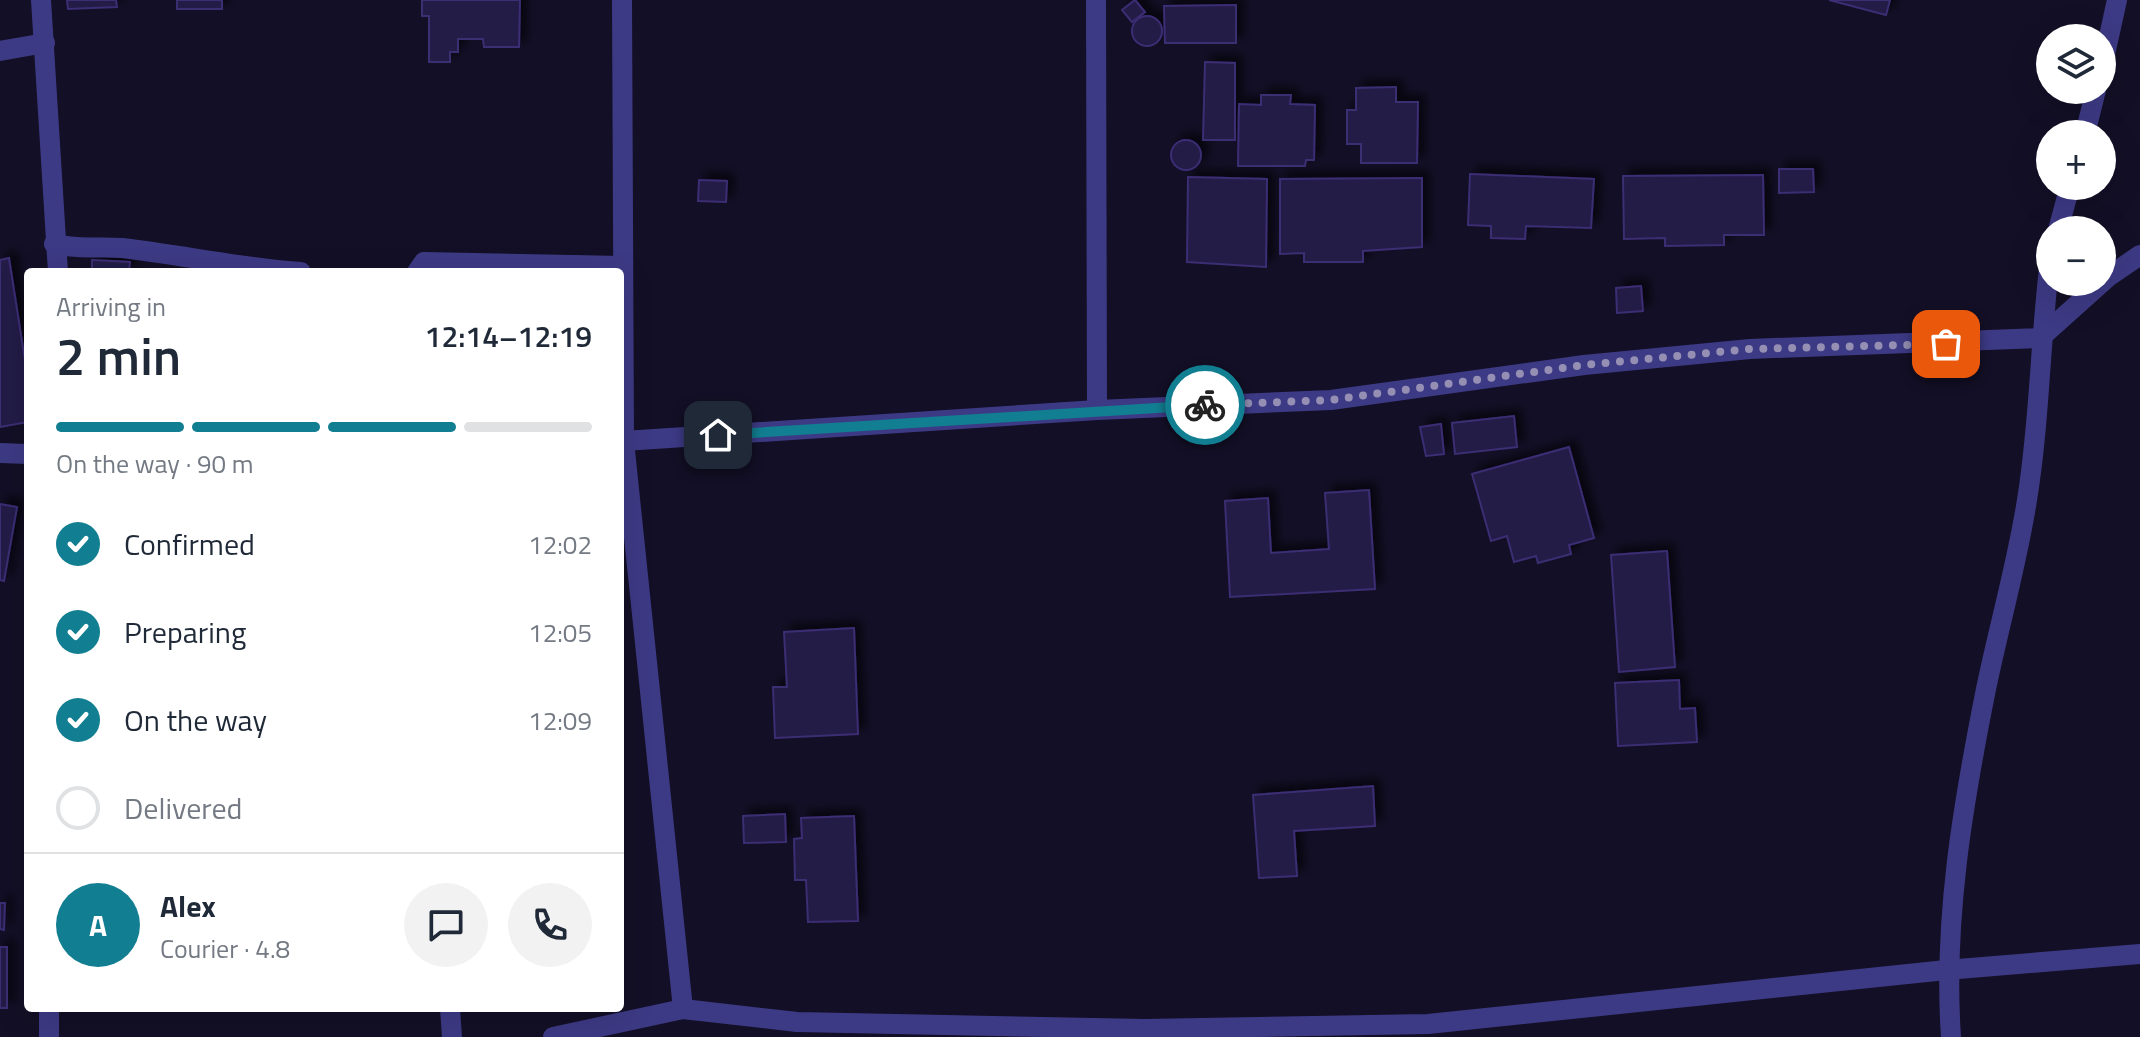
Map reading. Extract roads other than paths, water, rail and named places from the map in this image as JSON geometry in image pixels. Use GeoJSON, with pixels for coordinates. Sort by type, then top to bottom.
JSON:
{"type":"FeatureCollection","features":[{"type":"Feature","properties":{"kind":"street"},"geometry":{"type":"LineString","coordinates":[[41,0],[57,268]]}},
{"type":"Feature","properties":{"kind":"street"},"geometry":{"type":"LineString","coordinates":[[420,268],[424,262],[622,266],[622,0]]}},
{"type":"Feature","properties":{"kind":"street"},"geometry":{"type":"LineString","coordinates":[[1096,0],[1097,410]]}},
{"type":"Feature","properties":{"kind":"street"},"geometry":{"type":"LineString","coordinates":[[2112,24],[2117,0]]}},
{"type":"Feature","properties":{"kind":"street"},"geometry":{"type":"LineString","coordinates":[[0,51],[45,43]]}},
{"type":"Feature","properties":{"kind":"street"},"geometry":{"type":"LineString","coordinates":[[54,244],[74,249],[119,248],[246,268]]}},
{"type":"Feature","properties":{"kind":"street"},"geometry":{"type":"LineString","coordinates":[[683,1009],[624,441],[1097,410],[1331,400],[1584,365],[1750,349],[2040,338],[2108,277],[2140,255]]}},
{"type":"Feature","properties":{"kind":"street"},"geometry":{"type":"LineString","coordinates":[[1951,1037],[1946,970],[1960,840],[1986,691],[2027,502],[2041,388],[2040,338],[2045,296]]}},
{"type":"Feature","properties":{"kind":"street"},"geometry":{"type":"LineString","coordinates":[[0,453],[24,454]]}},
{"type":"Feature","properties":{"kind":"street"},"geometry":{"type":"LineString","coordinates":[[553,1037],[683,1009],[797,1022],[947,1031],[1428,1024],[1946,970],[2140,954]]}},
{"type":"Feature","properties":{"kind":"street"},"geometry":{"type":"LineString","coordinates":[[49,1012],[49,1037]]}},
{"type":"Feature","properties":{"kind":"street"},"geometry":{"type":"LineString","coordinates":[[450,1012],[452,1037]]}}]}
